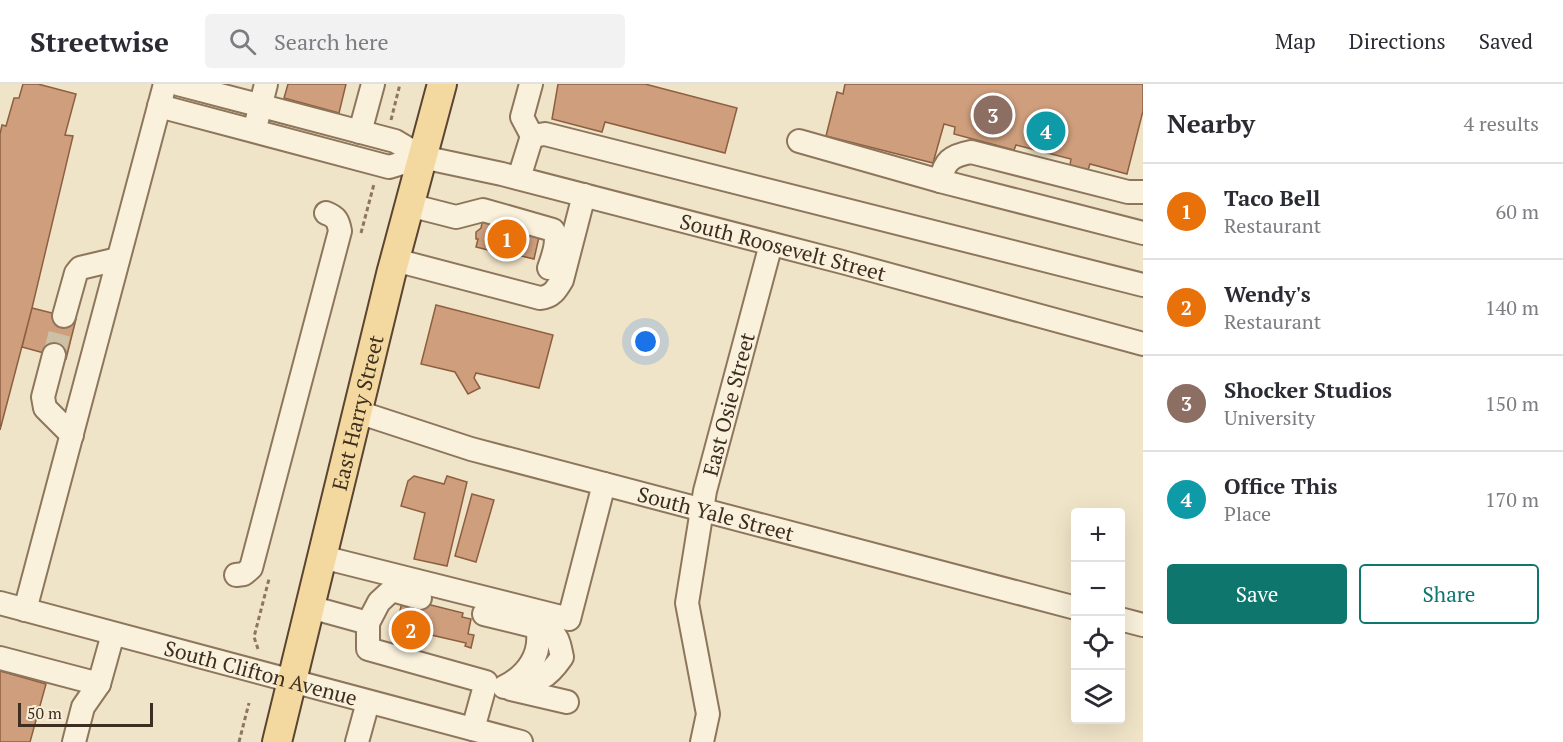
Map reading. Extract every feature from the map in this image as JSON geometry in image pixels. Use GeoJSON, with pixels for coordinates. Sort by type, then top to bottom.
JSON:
{"type":"FeatureCollection","features":[{"type":"Feature","properties":{"kind":"main road","name":"East Harry Street"},"geometry":{"type":"LineString","coordinates":[[277,742],[395,260],[442,84]]}},
{"type":"Feature","properties":{"kind":"street"},"geometry":{"type":"LineString","coordinates":[[25,610],[165,84]]}},
{"type":"Feature","properties":{"kind":"street"},"geometry":{"type":"LineString","coordinates":[[178,84],[263,95],[360,132],[395,141],[422,157]]}},
{"type":"Feature","properties":{"kind":"street"},"geometry":{"type":"LineString","coordinates":[[360,132],[373,84]]}},
{"type":"Feature","properties":{"kind":"street"},"geometry":{"type":"LineString","coordinates":[[519,178],[532,136],[522,117],[531,84]]}},
{"type":"Feature","properties":{"kind":"street"},"geometry":{"type":"LineString","coordinates":[[255,131],[263,95]]}},
{"type":"Feature","properties":{"kind":"street"},"geometry":{"type":"LineString","coordinates":[[159,106],[389,167],[422,157]]}},
{"type":"Feature","properties":{"kind":"street"},"geometry":{"type":"LineString","coordinates":[[532,136],[545,134],[1143,285]]}},
{"type":"Feature","properties":{"kind":"street"},"geometry":{"type":"LineString","coordinates":[[799,141],[940,181],[1143,233]]}},
{"type":"Feature","properties":{"kind":"street"},"geometry":{"type":"LineString","coordinates":[[940,181],[944,166],[958,155],[971,152],[1128,192],[1143,193]]}},
{"type":"Feature","properties":{"kind":"street","name":"South Roosevelt Street"},"geometry":{"type":"LineString","coordinates":[[422,157],[519,178],[1143,344]]}},
{"type":"Feature","properties":{"kind":"street"},"geometry":{"type":"LineString","coordinates":[[395,260],[540,298],[548,297],[562,280],[584,195]]}},
{"type":"Feature","properties":{"kind":"street"},"geometry":{"type":"LineString","coordinates":[[410,205],[456,217],[483,210],[553,230],[556,233],[555,247],[540,298]]}},
{"type":"Feature","properties":{"kind":"street"},"geometry":{"type":"LineString","coordinates":[[236,575],[244,574],[251,568],[340,231],[339,222],[335,216],[326,213]]}},
{"type":"Feature","properties":{"kind":"street","name":"East Osie Street"},"geometry":{"type":"LineString","coordinates":[[702,742],[708,714],[687,603],[705,491],[771,244]]}},
{"type":"Feature","properties":{"kind":"street"},"geometry":{"type":"LineString","coordinates":[[64,316],[76,273],[80,268],[118,259]]}},
{"type":"Feature","properties":{"kind":"street"},"geometry":{"type":"LineString","coordinates":[[54,355],[43,397],[45,408],[72,435]]}},
{"type":"Feature","properties":{"kind":"street","name":"South Yale Street"},"geometry":{"type":"LineString","coordinates":[[358,412],[471,448],[1071,607]]}},
{"type":"Feature","properties":{"kind":"street"},"geometry":{"type":"LineString","coordinates":[[322,557],[569,619],[604,484]]}},
{"type":"Feature","properties":{"kind":"street"},"geometry":{"type":"LineString","coordinates":[[478,734],[501,684],[525,673],[538,652],[537,627],[392,590],[379,602],[368,623],[368,650],[501,684],[567,702]]}},
{"type":"Feature","properties":{"kind":"street","name":"South Clifton Avenue"},"geometry":{"type":"LineString","coordinates":[[0,603],[478,734],[521,742]]}},
{"type":"Feature","properties":{"kind":"street"},"geometry":{"type":"LineString","coordinates":[[310,607],[368,623]]}},
{"type":"Feature","properties":{"kind":"street"},"geometry":{"type":"LineString","coordinates":[[1125,620],[1143,625]]}},
{"type":"Feature","properties":{"kind":"street"},"geometry":{"type":"LineString","coordinates":[[74,742],[83,707],[99,684],[113,634]]}},
{"type":"Feature","properties":{"kind":"street"},"geometry":{"type":"LineString","coordinates":[[0,658],[99,684]]}},
{"type":"Feature","properties":{"kind":"street"},"geometry":{"type":"LineString","coordinates":[[357,742],[368,702]]}},
{"type":"Feature","properties":{"kind":"path"},"geometry":{"type":"LineString","coordinates":[[239,742],[249,703]]}},
{"type":"Feature","properties":{"kind":"building"},"geometry":{"type":"Polygon","coordinates":[[[23,84],[38,84],[76,94],[65,135],[73,136],[0,430],[0,134],[2,125],[6,126],[14,98],[19,98],[23,84]]]}},
{"type":"Feature","properties":{"kind":"building"},"geometry":{"type":"Polygon","coordinates":[[[288,84],[346,84],[339,113],[284,98],[288,84]]]}},
{"type":"Feature","properties":{"kind":"building"},"geometry":{"type":"Polygon","coordinates":[[[558,84],[645,84],[737,108],[725,153],[605,122],[602,132],[552,119],[558,84]]]}},
{"type":"Feature","properties":{"kind":"building"},"geometry":{"type":"Polygon","coordinates":[[[845,84],[1143,84],[1143,111],[1127,174],[1090,164],[1088,170],[1070,165],[1071,159],[1016,145],[1014,150],[954,134],[955,127],[944,124],[933,163],[826,136],[837,92],[843,94],[845,84]]]}},
{"type":"Feature","properties":{"kind":"building"},"geometry":{"type":"Polygon","coordinates":[[[483,218],[539,237],[534,259],[505,252],[505,256],[498,257],[491,253],[492,251],[476,247],[478,239],[476,239],[476,232],[481,228],[483,218]]]}},
{"type":"Feature","properties":{"kind":"building"},"geometry":{"type":"Polygon","coordinates":[[[436,305],[553,335],[539,388],[476,373],[474,378],[480,388],[468,394],[455,372],[421,364],[436,305]]]}},
{"type":"Feature","properties":{"kind":"building"},"geometry":{"type":"Polygon","coordinates":[[[32,308],[76,319],[66,359],[22,347],[32,308]]]}},
{"type":"Feature","properties":{"kind":"building"},"geometry":{"type":"Polygon","coordinates":[[[414,476],[444,484],[447,476],[467,482],[447,566],[414,559],[425,513],[401,506],[408,481],[414,476]]]}},
{"type":"Feature","properties":{"kind":"building"},"geometry":{"type":"Polygon","coordinates":[[[472,494],[494,500],[476,562],[455,556],[472,494]]]}},
{"type":"Feature","properties":{"kind":"building"},"geometry":{"type":"Polygon","coordinates":[[[403,598],[463,613],[462,617],[471,619],[468,634],[474,635],[471,648],[465,646],[466,643],[431,635],[430,638],[426,637],[425,644],[394,636],[403,598]]]}},
{"type":"Feature","properties":{"kind":"building"},"geometry":{"type":"Polygon","coordinates":[[[0,671],[46,684],[30,742],[0,742],[0,671]]]}},
{"type":"Feature","properties":{"kind":"tunnel"},"geometry":{"type":"LineString","coordinates":[[54,355],[64,316]]}},
{"type":"Feature","properties":{"kind":"place","name":"Shocker Studios"},"geometry":{"type":"Point","coordinates":[993,115]}},
{"type":"Feature","properties":{"kind":"place","name":"Office This"},"geometry":{"type":"Point","coordinates":[1046,131]}},
{"type":"Feature","properties":{"kind":"place","name":"Taco Bell"},"geometry":{"type":"Point","coordinates":[507,239]}},
{"type":"Feature","properties":{"kind":"place","name":"Wendy's"},"geometry":{"type":"Point","coordinates":[411,630]}}]}
